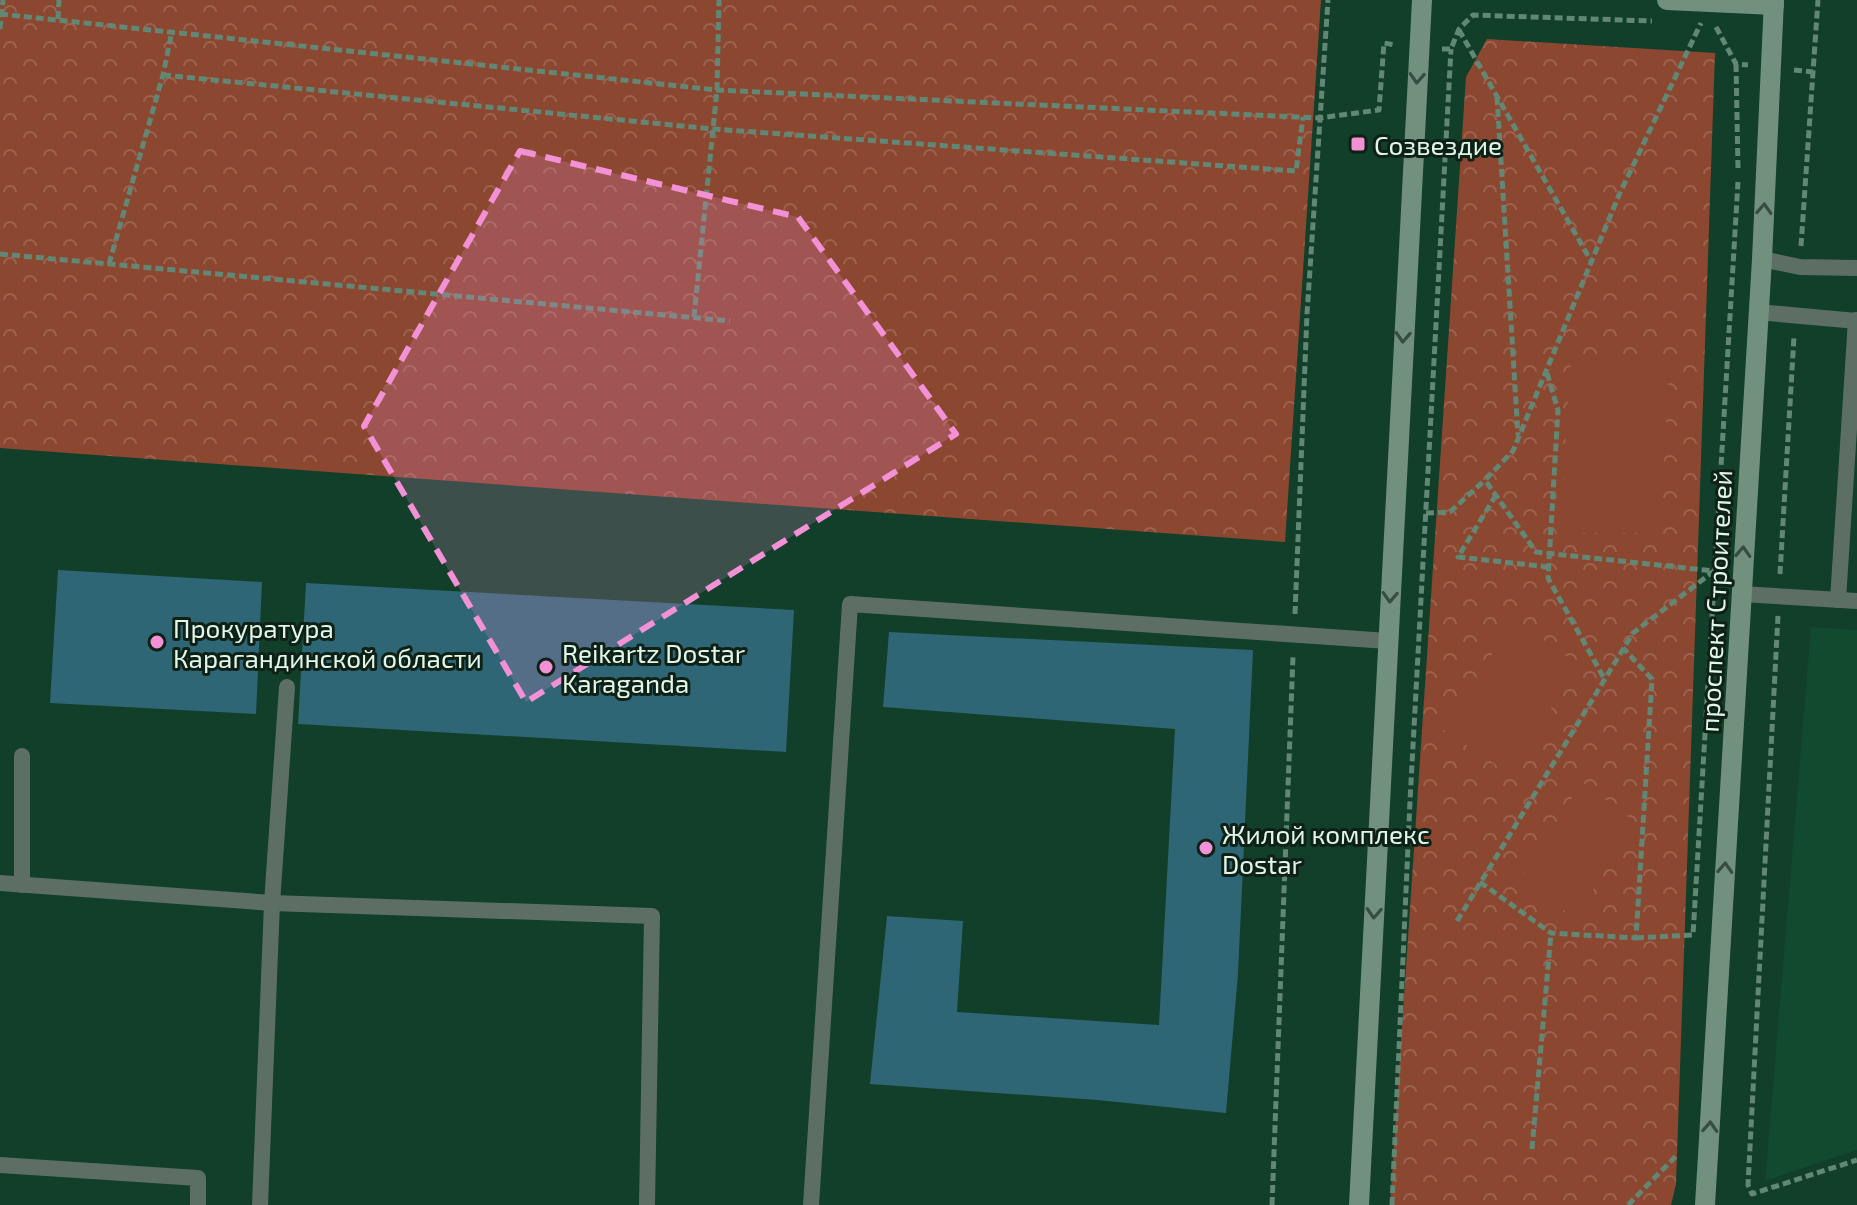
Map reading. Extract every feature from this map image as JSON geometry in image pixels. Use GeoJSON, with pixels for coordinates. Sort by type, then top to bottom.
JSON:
{"type":"FeatureCollection","features":[{"type":"Feature","properties":{"kind":"main road"},"geometry":{"type":"LineString","coordinates":[[1359,1205],[1422,0]]}},
{"type":"Feature","properties":{"kind":"main road"},"geometry":{"type":"LineString","coordinates":[[1667,0],[1774,2]]}},
{"type":"Feature","properties":{"kind":"main road","name":"проспект Строителей"},"geometry":{"type":"LineString","coordinates":[[1705,1205],[1762,259],[1774,2]]}},
{"type":"Feature","properties":{"kind":"lane"},"geometry":{"type":"LineString","coordinates":[[1762,259],[1800,267],[1857,268]]}},
{"type":"Feature","properties":{"kind":"lane"},"geometry":{"type":"LineString","coordinates":[[1757,312],[1857,320],[1838,600]]}},
{"type":"Feature","properties":{"kind":"lane"},"geometry":{"type":"LineString","coordinates":[[1741,594],[1857,601]]}},
{"type":"Feature","properties":{"kind":"lane"},"geometry":{"type":"LineString","coordinates":[[811,1205],[850,604],[1388,641]]}},
{"type":"Feature","properties":{"kind":"lane"},"geometry":{"type":"LineString","coordinates":[[260,1205],[272,903],[287,687]]}},
{"type":"Feature","properties":{"kind":"lane"},"geometry":{"type":"LineString","coordinates":[[22,756],[22,885]]}},
{"type":"Feature","properties":{"kind":"lane"},"geometry":{"type":"LineString","coordinates":[[0,883],[272,903],[652,916],[647,1205]]}},
{"type":"Feature","properties":{"kind":"lane"},"geometry":{"type":"LineString","coordinates":[[0,1165],[198,1178],[198,1205]]}},
{"type":"Feature","properties":{"kind":"path"},"geometry":{"type":"LineString","coordinates":[[0,29],[3,0]]}},
{"type":"Feature","properties":{"kind":"path"},"geometry":{"type":"LineString","coordinates":[[58,19],[59,0]]}},
{"type":"Feature","properties":{"kind":"path"},"geometry":{"type":"LineString","coordinates":[[694,317],[717,90],[719,0]]}},
{"type":"Feature","properties":{"kind":"path"},"geometry":{"type":"LineString","coordinates":[[1272,1205],[1307,314],[1328,0]]}},
{"type":"Feature","properties":{"kind":"path"},"geometry":{"type":"LineString","coordinates":[[1,14],[717,90],[1319,118],[1379,110],[1384,43],[1451,49]]}},
{"type":"Feature","properties":{"kind":"path"},"geometry":{"type":"LineString","coordinates":[[1392,1205],[1451,49],[1459,29],[1473,15],[1656,21]]}},
{"type":"Feature","properties":{"kind":"path"},"geometry":{"type":"LineString","coordinates":[[1480,882],[1551,933],[1636,938],[1693,935],[1738,167],[1736,64],[1713,23],[1687,22]]}},
{"type":"Feature","properties":{"kind":"path"},"geometry":{"type":"LineString","coordinates":[[1426,513],[1450,512],[1513,451],[1619,195],[1702,23]]}},
{"type":"Feature","properties":{"kind":"path"},"geometry":{"type":"LineString","coordinates":[[1459,29],[1592,262]]}},
{"type":"Feature","properties":{"kind":"path"},"geometry":{"type":"LineString","coordinates":[[109,264],[163,75],[172,31]]}},
{"type":"Feature","properties":{"kind":"path"},"geometry":{"type":"LineString","coordinates":[[1736,64],[1813,72]]}},
{"type":"Feature","properties":{"kind":"path"},"geometry":{"type":"LineString","coordinates":[[163,75],[713,129],[1296,171],[1303,117]]}},
{"type":"Feature","properties":{"kind":"path"},"geometry":{"type":"LineString","coordinates":[[1497,97],[1519,439]]}},
{"type":"Feature","properties":{"kind":"path"},"geometry":{"type":"LineString","coordinates":[[0,254],[730,321]]}},
{"type":"Feature","properties":{"kind":"path"},"geometry":{"type":"LineString","coordinates":[[1546,372],[1558,410],[1548,578],[1604,678]]}},
{"type":"Feature","properties":{"kind":"path"},"geometry":{"type":"LineString","coordinates":[[1485,480],[1536,552],[1714,571]]}},
{"type":"Feature","properties":{"kind":"path"},"geometry":{"type":"LineString","coordinates":[[1496,495],[1458,557],[1549,567]]}},
{"type":"Feature","properties":{"kind":"path"},"geometry":{"type":"LineString","coordinates":[[1457,921],[1633,633],[1714,571]]}},
{"type":"Feature","properties":{"kind":"path"},"geometry":{"type":"LineString","coordinates":[[1623,648],[1652,679],[1636,938]]}},
{"type":"Feature","properties":{"kind":"path"},"geometry":{"type":"LineString","coordinates":[[1532,1149],[1551,933]]}},
{"type":"Feature","properties":{"kind":"path"},"geometry":{"type":"LineString","coordinates":[[1628,1205],[1677,1155]]}},
{"type":"Feature","properties":{"kind":"path"},"geometry":{"type":"LineString","coordinates":[[1752,1194],[1857,1160]]}},
{"type":"Feature","properties":{"kind":"highlighted area"},"geometry":{"type":"Polygon","coordinates":[[[520,151],[798,217],[956,434],[526,702],[364,426],[520,151]]]}},
{"type":"Feature","properties":{"kind":"shaded area"},"geometry":{"type":"Polygon","coordinates":[[[1811,627],[1857,630],[1857,1150],[1765,1181],[1811,627]]]}},
{"type":"Feature","properties":{"kind":"green space"},"geometry":{"type":"Polygon","coordinates":[[[0,0],[1321,0],[1285,542],[0,448],[0,0]]]}},
{"type":"Feature","properties":{"kind":"green space"},"geometry":{"type":"Polygon","coordinates":[[[1487,39],[1715,53],[1676,1184],[1671,1205],[1390,1205],[1466,77],[1487,39]]]}},
{"type":"Feature","properties":{"kind":"green space"},"geometry":{"type":"Polygon","coordinates":[[[1571,359],[1670,361],[1659,533],[1560,533],[1571,359]]]}},
{"type":"Feature","properties":{"kind":"green space"},"geometry":{"type":"Polygon","coordinates":[[[1516,620],[1578,665],[1510,774],[1441,728],[1516,620]]]}},
{"type":"Feature","properties":{"kind":"green space"},"geometry":{"type":"Polygon","coordinates":[[[1582,782],[1633,820],[1576,920],[1521,878],[1582,782]]]}},
{"type":"Feature","properties":{"kind":"building","name":"Прокуратура Карагандинской области"},"geometry":{"type":"Polygon","coordinates":[[[58,570],[262,582],[256,714],[50,703],[58,570]]]}},
{"type":"Feature","properties":{"kind":"building","name":"Reikartz Dostar Karaganda"},"geometry":{"type":"Polygon","coordinates":[[[306,583],[794,610],[786,752],[298,724],[306,583]]]}},
{"type":"Feature","properties":{"kind":"building"},"geometry":{"type":"Polygon","coordinates":[[[889,632],[1253,650],[1238,974],[1226,1113],[1097,1100],[870,1084],[887,916],[963,921],[957,1012],[1159,1025],[1175,729],[883,707],[889,632]]]}},
{"type":"Feature","properties":{"kind":"place","name":"Созвездие"},"geometry":{"type":"Point","coordinates":[1358,144]}},
{"type":"Feature","properties":{"kind":"place","name":"Прокуратура Карагандинской области"},"geometry":{"type":"Point","coordinates":[157,642]}},
{"type":"Feature","properties":{"kind":"place","name":"Reikartz Dostar Karaganda"},"geometry":{"type":"Point","coordinates":[546,667]}},
{"type":"Feature","properties":{"kind":"place","name":"Жилой комплекс Dostar"},"geometry":{"type":"Point","coordinates":[1206,848]}}]}
